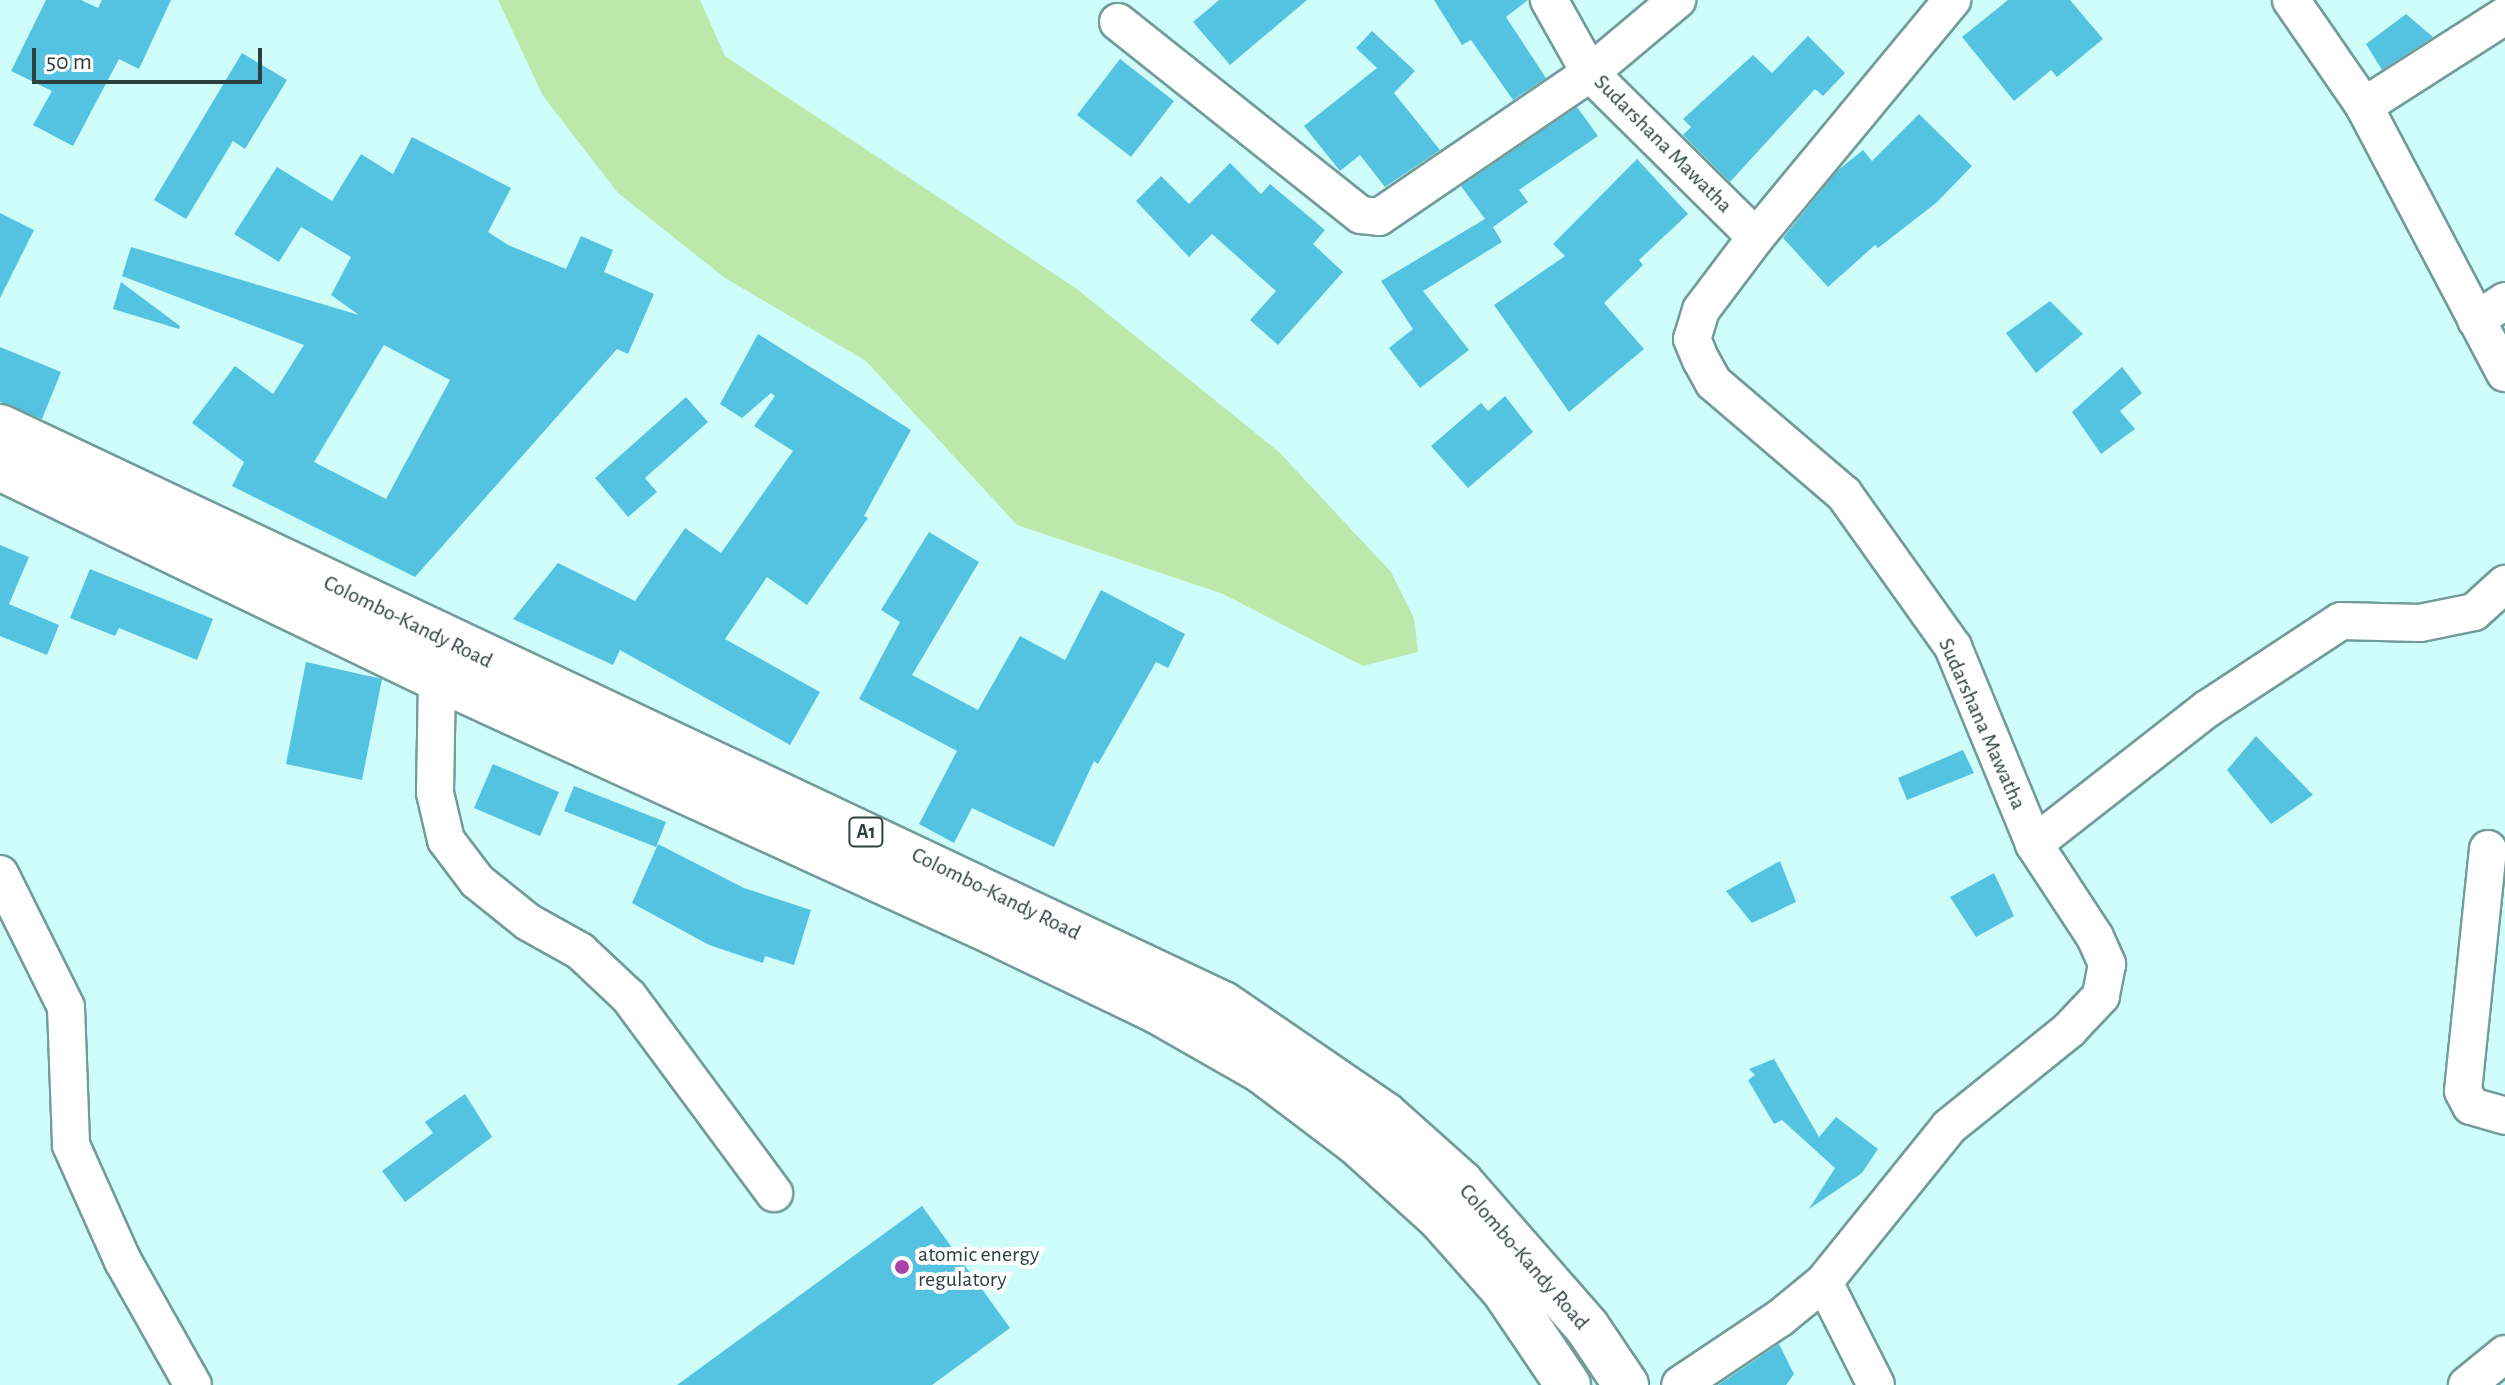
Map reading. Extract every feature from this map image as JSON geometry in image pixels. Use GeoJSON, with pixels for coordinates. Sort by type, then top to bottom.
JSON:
{"type":"FeatureCollection","features":[{"type":"Feature","properties":{"kind":"highway","name":"Colombo-Kandy Road"},"geometry":{"type":"LineString","coordinates":[[0,427],[1223,1004],[1385,1115],[1461,1183],[1587,1327],[1626,1385]]}},
{"type":"Feature","properties":{"kind":"highway","name":"Colombo-Kandy Road"},"geometry":{"type":"LineString","coordinates":[[0,468],[437,678],[993,932],[1157,1011],[1262,1071],[1356,1142],[1439,1217],[1503,1289],[1568,1385]]}},
{"type":"Feature","properties":{"kind":"street","name":"Sudarshana Mawatha"},"geometry":{"type":"LineString","coordinates":[[1549,0],[1590,73],[1756,237],[1701,310],[1692,339],[1701,360],[1714,383],[1844,494],[1953,647],[2034,844],[2095,937],[2107,964],[2101,996],[2069,1030],[1949,1127],[1824,1282],[1780,1318],[1680,1385]]}},
{"type":"Feature","properties":{"kind":"street"},"geometry":{"type":"LineString","coordinates":[[1118,22],[1361,215],[1370,216],[1398,207],[1590,73],[1677,0]]}},
{"type":"Feature","properties":{"kind":"street"},"geometry":{"type":"LineString","coordinates":[[1756,237],[1952,0]]}},
{"type":"Feature","properties":{"kind":"street"},"geometry":{"type":"LineString","coordinates":[[2291,0],[2364,106],[2490,310],[2505,373]]}},
{"type":"Feature","properties":{"kind":"street"},"geometry":{"type":"LineString","coordinates":[[2364,106],[2505,16]]}},
{"type":"Feature","properties":{"kind":"street"},"geometry":{"type":"LineString","coordinates":[[2034,844],[2207,709],[2341,621],[2420,623],[2474,612],[2505,584]]}},
{"type":"Feature","properties":{"kind":"street"},"geometry":{"type":"LineString","coordinates":[[437,678],[435,793],[446,840],[477,881],[528,922],[580,951],[629,997],[774,1193]]}},
{"type":"Feature","properties":{"kind":"street"},"geometry":{"type":"LineString","coordinates":[[2488,849],[2463,1091],[2471,1106],[2505,1116]]}},
{"type":"Feature","properties":{"kind":"street"},"geometry":{"type":"LineString","coordinates":[[0,874],[66,1007],[71,1145],[123,1261],[193,1385]]}},
{"type":"Feature","properties":{"kind":"street"},"geometry":{"type":"LineString","coordinates":[[1824,1282],[1876,1385]]}},
{"type":"Feature","properties":{"kind":"street"},"geometry":{"type":"LineString","coordinates":[[2467,1385],[2505,1354]]}},
{"type":"Feature","properties":{"kind":"green space"},"geometry":{"type":"Polygon","coordinates":[[[498,0],[700,0],[725,56],[1077,289],[1279,452],[1391,572],[1414,618],[1418,652],[1363,666],[1223,594],[1017,525],[866,361],[725,278],[618,193],[543,96],[498,0]]]}},
{"type":"Feature","properties":{"kind":"building"},"geometry":{"type":"Polygon","coordinates":[[[46,0],[81,0],[98,8],[102,0],[171,0],[139,69],[119,59],[73,146],[33,125],[52,91],[11,71],[46,0]]]}},
{"type":"Feature","properties":{"kind":"building"},"geometry":{"type":"Polygon","coordinates":[[[1219,0],[1307,0],[1230,65],[1193,22],[1219,0]]]}},
{"type":"Feature","properties":{"kind":"building"},"geometry":{"type":"Polygon","coordinates":[[[1434,0],[1528,0],[1506,17],[1546,78],[1513,100],[1471,40],[1462,45],[1434,0]]]}},
{"type":"Feature","properties":{"kind":"building"},"geometry":{"type":"Polygon","coordinates":[[[2008,0],[2070,0],[2103,39],[2057,77],[2051,70],[2014,101],[1962,37],[2008,0]]]}},
{"type":"Feature","properties":{"kind":"building"},"geometry":{"type":"Polygon","coordinates":[[[2406,14],[2433,37],[2382,70],[2366,44],[2406,14]]]}},
{"type":"Feature","properties":{"kind":"building"},"geometry":{"type":"Polygon","coordinates":[[[1372,31],[1415,71],[1394,93],[1440,150],[1385,187],[1360,155],[1340,171],[1304,126],[1377,68],[1356,48],[1372,31]]]}},
{"type":"Feature","properties":{"kind":"building"},"geometry":{"type":"Polygon","coordinates":[[[1808,36],[1845,73],[1823,96],[1815,89],[1730,182],[1683,135],[1691,127],[1683,119],[1753,55],[1772,73],[1808,36]]]}},
{"type":"Feature","properties":{"kind":"building"},"geometry":{"type":"Polygon","coordinates":[[[242,53],[287,80],[245,149],[233,141],[186,219],[154,200],[242,53]]]}},
{"type":"Feature","properties":{"kind":"building"},"geometry":{"type":"Polygon","coordinates":[[[1120,59],[1174,101],[1131,157],[1077,115],[1120,59]]]}},
{"type":"Feature","properties":{"kind":"building"},"geometry":{"type":"Polygon","coordinates":[[[1577,107],[1598,136],[1519,190],[1528,202],[1493,227],[1502,242],[1423,291],[1469,350],[1420,388],[1389,348],[1413,329],[1381,281],[1485,219],[1461,186],[1577,107]]]}},
{"type":"Feature","properties":{"kind":"building"},"geometry":{"type":"Polygon","coordinates":[[[1919,114],[1972,166],[1936,203],[1878,248],[1875,245],[1828,287],[1783,238],[1837,171],[1863,150],[1872,161],[1919,114]]]}},
{"type":"Feature","properties":{"kind":"building"},"geometry":{"type":"Polygon","coordinates":[[[412,137],[511,188],[488,232],[508,245],[566,269],[581,236],[613,250],[604,272],[654,294],[628,354],[617,349],[415,577],[232,486],[244,462],[192,423],[235,366],[273,394],[304,345],[122,276],[131,247],[359,315],[331,295],[351,257],[301,227],[279,262],[234,234],[277,167],[332,201],[361,154],[393,174],[412,137]],[[384,345],[314,462],[386,499],[450,380],[384,345]]]}},
{"type":"Feature","properties":{"kind":"building"},"geometry":{"type":"Polygon","coordinates":[[[1637,159],[1688,214],[1639,260],[1643,265],[1604,303],[1644,349],[1569,412],[1494,305],[1565,256],[1553,244],[1637,159]]]}},
{"type":"Feature","properties":{"kind":"building"},"geometry":{"type":"Polygon","coordinates":[[[1230,163],[1261,194],[1270,184],[1325,230],[1313,244],[1343,272],[1278,345],[1250,320],[1276,291],[1212,234],[1189,257],[1136,201],[1161,176],[1189,204],[1230,163]]]}},
{"type":"Feature","properties":{"kind":"building"},"geometry":{"type":"Polygon","coordinates":[[[0,213],[34,230],[0,298],[0,213]]]}},
{"type":"Feature","properties":{"kind":"building"},"geometry":{"type":"Polygon","coordinates":[[[121,282],[180,326],[179,329],[113,309],[121,282]]]}},
{"type":"Feature","properties":{"kind":"building"},"geometry":{"type":"Polygon","coordinates":[[[2050,301],[2083,334],[2036,373],[2006,333],[2050,301]]]}},
{"type":"Feature","properties":{"kind":"building"},"geometry":{"type":"Polygon","coordinates":[[[758,334],[911,430],[864,516],[868,518],[807,605],[767,577],[725,639],[820,692],[790,745],[620,650],[613,665],[513,619],[558,563],[635,601],[685,528],[721,553],[793,451],[754,426],[775,396],[771,393],[742,418],[720,404],[758,334]]]}},
{"type":"Feature","properties":{"kind":"building"},"geometry":{"type":"Polygon","coordinates":[[[0,347],[61,372],[42,419],[0,402],[0,347]]]}},
{"type":"Feature","properties":{"kind":"building"},"geometry":{"type":"Polygon","coordinates":[[[2122,367],[2142,393],[2120,411],[2135,429],[2101,454],[2072,412],[2122,367]]]}},
{"type":"Feature","properties":{"kind":"building"},"geometry":{"type":"Polygon","coordinates":[[[1505,396],[1533,432],[1468,488],[1431,446],[1481,403],[1488,411],[1505,396]]]}},
{"type":"Feature","properties":{"kind":"building"},"geometry":{"type":"Polygon","coordinates":[[[686,397],[708,422],[645,478],[657,492],[628,517],[595,478],[686,397]]]}},
{"type":"Feature","properties":{"kind":"building"},"geometry":{"type":"Polygon","coordinates":[[[929,532],[979,562],[912,675],[978,710],[1020,636],[1065,660],[1101,590],[1185,634],[1168,668],[1156,662],[1098,764],[1094,761],[1054,847],[972,808],[954,843],[919,824],[957,751],[859,699],[900,622],[881,610],[929,532]]]}},
{"type":"Feature","properties":{"kind":"building"},"geometry":{"type":"Polygon","coordinates":[[[0,545],[29,557],[9,604],[59,625],[47,655],[0,636],[0,545]]]}},
{"type":"Feature","properties":{"kind":"building"},"geometry":{"type":"Polygon","coordinates":[[[90,569],[213,619],[197,660],[119,628],[115,636],[70,618],[90,569]]]}},
{"type":"Feature","properties":{"kind":"building"},"geometry":{"type":"Polygon","coordinates":[[[306,662],[382,679],[362,780],[286,764],[306,662]]]}},
{"type":"Feature","properties":{"kind":"building"},"geometry":{"type":"Polygon","coordinates":[[[2256,736],[2313,795],[2271,824],[2227,770],[2256,736]]]}},
{"type":"Feature","properties":{"kind":"building"},"geometry":{"type":"Polygon","coordinates":[[[1963,750],[1974,773],[1907,800],[1898,778],[1963,750]]]}},
{"type":"Feature","properties":{"kind":"building"},"geometry":{"type":"Polygon","coordinates":[[[493,764],[559,792],[540,836],[474,808],[493,764]]]}},
{"type":"Feature","properties":{"kind":"building"},"geometry":{"type":"Polygon","coordinates":[[[574,786],[666,822],[656,847],[564,811],[574,786]]]}},
{"type":"Feature","properties":{"kind":"building"},"geometry":{"type":"Polygon","coordinates":[[[658,844],[744,888],[811,910],[794,965],[765,956],[763,963],[709,945],[632,903],[658,844]]]}},
{"type":"Feature","properties":{"kind":"building"},"geometry":{"type":"Polygon","coordinates":[[[1780,861],[1796,902],[1752,923],[1726,891],[1780,861]]]}},
{"type":"Feature","properties":{"kind":"building"},"geometry":{"type":"Polygon","coordinates":[[[1994,873],[2014,916],[1976,937],[1950,897],[1994,873]]]}},
{"type":"Feature","properties":{"kind":"building"},"geometry":{"type":"Polygon","coordinates":[[[1774,1059],[1819,1137],[1836,1117],[1878,1149],[1862,1173],[1809,1209],[1835,1168],[1782,1120],[1774,1124],[1748,1080],[1755,1075],[1749,1069],[1774,1059]]]}},
{"type":"Feature","properties":{"kind":"building"},"geometry":{"type":"Polygon","coordinates":[[[465,1094],[492,1137],[405,1202],[382,1171],[433,1133],[425,1122],[465,1094]]]}},
{"type":"Feature","properties":{"kind":"building","name":"atomic energy regulatory"},"geometry":{"type":"Polygon","coordinates":[[[922,1206],[1010,1328],[932,1385],[677,1385],[922,1206]]]}},
{"type":"Feature","properties":{"kind":"building"},"geometry":{"type":"Polygon","coordinates":[[[1779,1344],[1794,1374],[1786,1385],[1718,1385],[1779,1344]]]}},
{"type":"Feature","properties":{"kind":"place","name":"atomic energy regulatory"},"geometry":{"type":"Point","coordinates":[902,1267]}}]}
